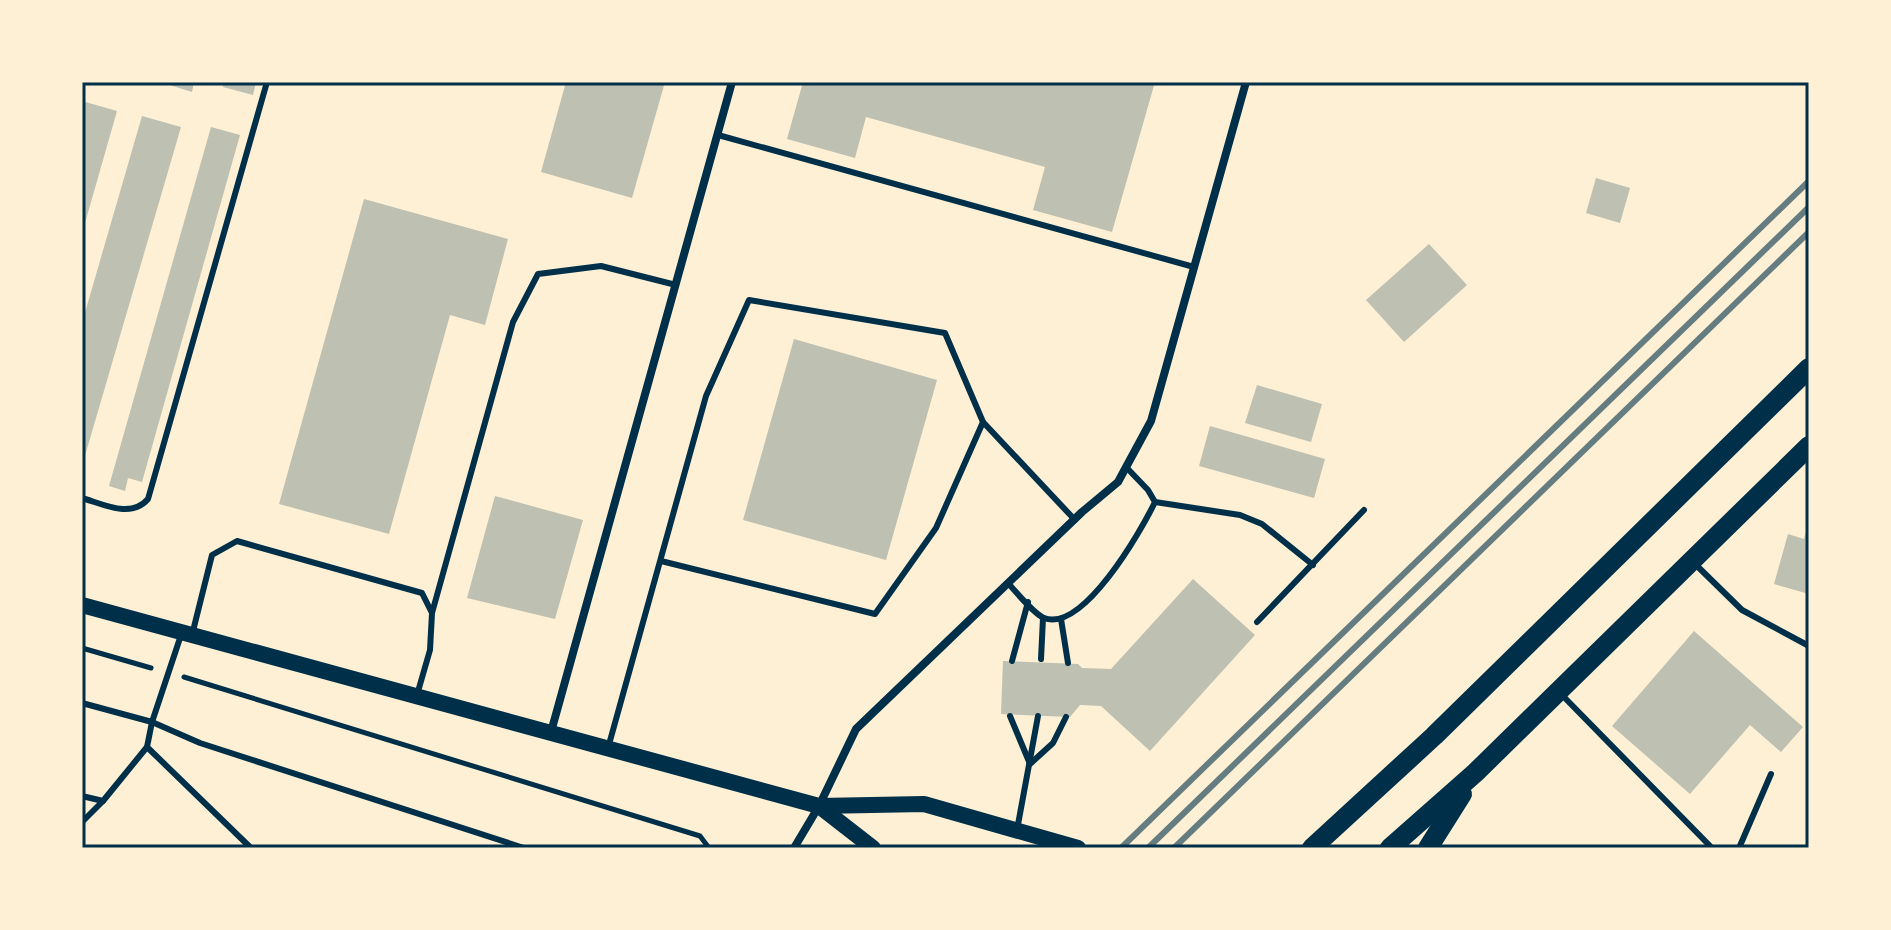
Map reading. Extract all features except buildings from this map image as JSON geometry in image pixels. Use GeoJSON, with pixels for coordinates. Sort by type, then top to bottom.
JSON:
{"type":"FeatureCollection","features":[{"type":"Feature","properties":{"kind":"main road"},"geometry":{"type":"LineString","coordinates":[[1312,848],[1434,736],[1807,374]]}},
{"type":"Feature","properties":{"kind":"main road"},"geometry":{"type":"LineString","coordinates":[[1390,848],[1475,773],[1809,446]]}},
{"type":"Feature","properties":{"kind":"main road"},"geometry":{"type":"LineString","coordinates":[[82,605],[819,806],[924,804],[1078,848]]}},
{"type":"Feature","properties":{"kind":"main road"},"geometry":{"type":"LineString","coordinates":[[1428,848],[1475,773]]}},
{"type":"Feature","properties":{"kind":"main road"},"geometry":{"type":"LineString","coordinates":[[819,806],[873,848]]}},
{"type":"Feature","properties":{"kind":"street"},"geometry":{"type":"LineString","coordinates":[[550,733],[732,82]]}},
{"type":"Feature","properties":{"kind":"street"},"geometry":{"type":"LineString","coordinates":[[794,848],[819,806],[856,729],[1118,482],[1151,421],[1245,82]]}},
{"type":"Feature","properties":{"kind":"lane"},"geometry":{"type":"LineString","coordinates":[[82,498],[127,510],[142,507],[148,499],[267,82]]}},
{"type":"Feature","properties":{"kind":"lane"},"geometry":{"type":"LineString","coordinates":[[718,135],[1194,267]]}},
{"type":"Feature","properties":{"kind":"lane"},"geometry":{"type":"LineString","coordinates":[[416,696],[430,650],[432,613],[513,322],[538,274],[601,266],[676,285]]}},
{"type":"Feature","properties":{"kind":"lane"},"geometry":{"type":"LineString","coordinates":[[608,749],[706,396],[749,300],[945,333],[983,422],[1075,520]]}},
{"type":"Feature","properties":{"kind":"lane"},"geometry":{"type":"LineString","coordinates":[[661,561],[875,614],[936,528],[983,422]]}},
{"type":"Feature","properties":{"kind":"lane"},"geometry":{"type":"LineString","coordinates":[[1126,467],[1155,502]]}},
{"type":"Feature","properties":{"kind":"lane"},"geometry":{"type":"LineString","coordinates":[[1155,502],[1240,515],[1262,524],[1313,565]]}},
{"type":"Feature","properties":{"kind":"lane"},"geometry":{"type":"LineString","coordinates":[[1008,583],[1043,618],[1061,619],[1077,611],[1120,563],[1144,526],[1155,502]]}},
{"type":"Feature","properties":{"kind":"lane"},"geometry":{"type":"LineString","coordinates":[[1257,622],[1364,510]]}},
{"type":"Feature","properties":{"kind":"lane"},"geometry":{"type":"LineString","coordinates":[[82,822],[147,747],[152,722],[187,633],[212,555],[237,541],[422,593],[432,613]]}},
{"type":"Feature","properties":{"kind":"lane"},"geometry":{"type":"LineString","coordinates":[[1692,561],[1742,610],[1809,646]]}},
{"type":"Feature","properties":{"kind":"lane"},"geometry":{"type":"LineString","coordinates":[[1012,661],[1028,602]]}},
{"type":"Feature","properties":{"kind":"lane"},"geometry":{"type":"LineString","coordinates":[[1041,659],[1043,618]]}},
{"type":"Feature","properties":{"kind":"lane"},"geometry":{"type":"LineString","coordinates":[[1061,619],[1068,663]]}},
{"type":"Feature","properties":{"kind":"lane"},"geometry":{"type":"LineString","coordinates":[[1559,691],[1712,848]]}},
{"type":"Feature","properties":{"kind":"lane"},"geometry":{"type":"LineString","coordinates":[[82,703],[152,722],[200,743],[524,848]]}},
{"type":"Feature","properties":{"kind":"lane"},"geometry":{"type":"LineString","coordinates":[[1010,716],[1030,764]]}},
{"type":"Feature","properties":{"kind":"lane"},"geometry":{"type":"LineString","coordinates":[[1017,830],[1038,716]]}},
{"type":"Feature","properties":{"kind":"lane"},"geometry":{"type":"LineString","coordinates":[[1030,764],[1053,743],[1066,717]]}},
{"type":"Feature","properties":{"kind":"lane"},"geometry":{"type":"LineString","coordinates":[[147,747],[251,848]]}},
{"type":"Feature","properties":{"kind":"lane"},"geometry":{"type":"LineString","coordinates":[[1739,848],[1771,774]]}},
{"type":"Feature","properties":{"kind":"lane"},"geometry":{"type":"LineString","coordinates":[[82,796],[103,801]]}},
{"type":"Feature","properties":{"kind":"path"},"geometry":{"type":"LineString","coordinates":[[82,648],[700,836],[709,848]]}},
{"type":"Feature","properties":{"kind":"railway"},"geometry":{"type":"LineString","coordinates":[[1121,848],[1809,181]]}},
{"type":"Feature","properties":{"kind":"railway"},"geometry":{"type":"LineString","coordinates":[[1148,848],[1809,207]]}},
{"type":"Feature","properties":{"kind":"railway"},"geometry":{"type":"LineString","coordinates":[[1174,848],[1809,232]]}}]}
